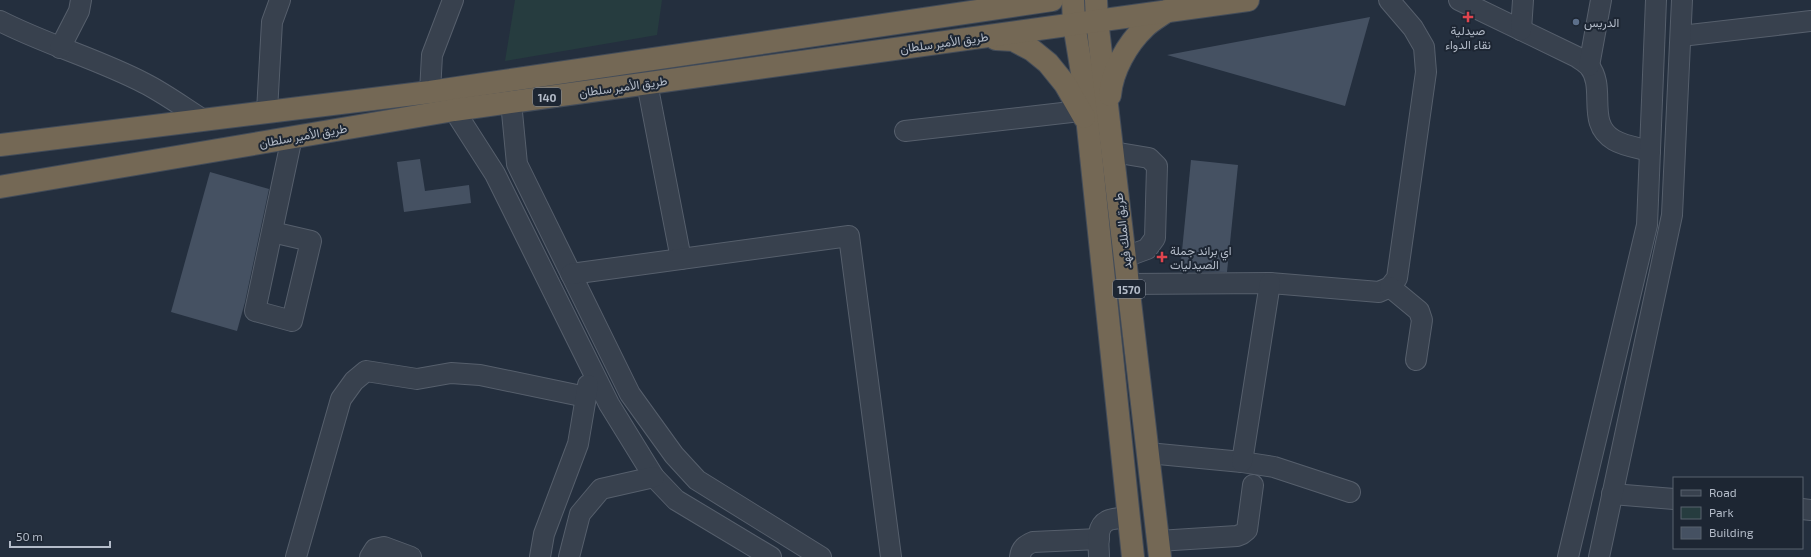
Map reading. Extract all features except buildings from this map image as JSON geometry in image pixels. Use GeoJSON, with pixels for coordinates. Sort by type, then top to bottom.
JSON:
{"type":"FeatureCollection","features":[{"type":"Feature","properties":{"kind":"highway","name":"طريق الأمير سلطان"},"geometry":{"type":"LineString","coordinates":[[0,145],[430,92],[1014,3],[1052,0]]}},
{"type":"Feature","properties":{"kind":"highway","name":"طريق الملك فهد"},"geometry":{"type":"LineString","coordinates":[[1073,0],[1074,24],[1083,79],[1084,116],[1134,557]]}},
{"type":"Feature","properties":{"kind":"highway","name":"طريق الأمير سلطان"},"geometry":{"type":"LineString","coordinates":[[0,187],[454,110],[1074,24],[1097,10],[1167,10],[1248,0]]}},
{"type":"Feature","properties":{"kind":"highway","name":"طريق الملك فهد"},"geometry":{"type":"LineString","coordinates":[[1097,10],[1159,549]]}},
{"type":"Feature","properties":{"kind":"highway"},"geometry":{"type":"LineString","coordinates":[[1109,116],[1111,85],[1121,59],[1144,28],[1167,10]]}},
{"type":"Feature","properties":{"kind":"highway"},"geometry":{"type":"LineString","coordinates":[[979,37],[1013,40],[1032,50],[1048,63],[1065,84],[1084,116]]}},
{"type":"Feature","properties":{"kind":"street"},"geometry":{"type":"LineString","coordinates":[[60,48],[79,12],[81,0]]}},
{"type":"Feature","properties":{"kind":"street"},"geometry":{"type":"LineString","coordinates":[[267,111],[272,22],[280,0]]}},
{"type":"Feature","properties":{"kind":"street"},"geometry":{"type":"LineString","coordinates":[[430,92],[432,55],[453,0]]}},
{"type":"Feature","properties":{"kind":"street"},"geometry":{"type":"LineString","coordinates":[[1128,284],[1270,283],[1379,292],[1390,287],[1397,278],[1426,72],[1424,47],[1413,28],[1389,0]]}},
{"type":"Feature","properties":{"kind":"street"},"geometry":{"type":"LineString","coordinates":[[1459,0],[1577,57],[1589,66],[1595,78],[1599,121],[1604,132],[1614,140],[1650,151]]}},
{"type":"Feature","properties":{"kind":"street"},"geometry":{"type":"LineString","coordinates":[[1521,30],[1523,0]]}},
{"type":"Feature","properties":{"kind":"street"},"geometry":{"type":"LineString","coordinates":[[1589,66],[1601,0]]}},
{"type":"Feature","properties":{"kind":"street"},"geometry":{"type":"LineString","coordinates":[[1568,557],[1647,225],[1656,0]]}},
{"type":"Feature","properties":{"kind":"street"},"geometry":{"type":"LineString","coordinates":[[1599,557],[1672,215],[1682,0]]}},
{"type":"Feature","properties":{"kind":"street"},"geometry":{"type":"LineString","coordinates":[[0,21],[28,35],[146,84],[202,119]]}},
{"type":"Feature","properties":{"kind":"street"},"geometry":{"type":"LineString","coordinates":[[1680,36],[1811,21]]}},
{"type":"Feature","properties":{"kind":"street"},"geometry":{"type":"LineString","coordinates":[[648,83],[681,259]]}},
{"type":"Feature","properties":{"kind":"street"},"geometry":{"type":"LineString","coordinates":[[511,102],[517,164],[630,394],[674,455],[697,480],[820,557]]}},
{"type":"Feature","properties":{"kind":"street"},"geometry":{"type":"LineString","coordinates":[[454,110],[495,174],[609,404],[654,477],[676,500],[771,557]]}},
{"type":"Feature","properties":{"kind":"street"},"geometry":{"type":"LineString","coordinates":[[904,131],[1084,116]]}},
{"type":"Feature","properties":{"kind":"street"},"geometry":{"type":"LineString","coordinates":[[272,232],[292,137]]}},
{"type":"Feature","properties":{"kind":"street"},"geometry":{"type":"LineString","coordinates":[[1113,152],[1149,158],[1157,166],[1155,238],[1142,252],[1125,257]]}},
{"type":"Feature","properties":{"kind":"street"},"geometry":{"type":"LineString","coordinates":[[524,232],[546,222]]}},
{"type":"Feature","properties":{"kind":"street"},"geometry":{"type":"LineString","coordinates":[[571,274],[849,236],[891,557]]}},
{"type":"Feature","properties":{"kind":"street"},"geometry":{"type":"LineString","coordinates":[[1242,462],[1270,283]]}},
{"type":"Feature","properties":{"kind":"street"},"geometry":{"type":"LineString","coordinates":[[1390,287],[1416,307],[1422,320],[1416,360]]}},
{"type":"Feature","properties":{"kind":"street"},"geometry":{"type":"LineString","coordinates":[[540,557],[544,534],[578,444],[591,369]]}},
{"type":"Feature","properties":{"kind":"street"},"geometry":{"type":"LineString","coordinates":[[296,557],[341,399],[354,381],[366,371],[417,379],[451,374],[480,375],[586,396]]}},
{"type":"Feature","properties":{"kind":"street"},"geometry":{"type":"LineString","coordinates":[[1148,453],[1242,462],[1274,468],[1350,492]]}},
{"type":"Feature","properties":{"kind":"street"},"geometry":{"type":"LineString","coordinates":[[569,557],[580,514],[601,489],[654,477]]}},
{"type":"Feature","properties":{"kind":"street"},"geometry":{"type":"LineString","coordinates":[[1159,549],[1242,534],[1247,530],[1253,485]]}},
{"type":"Feature","properties":{"kind":"street"},"geometry":{"type":"LineString","coordinates":[[1612,494],[1673,499]]}},
{"type":"Feature","properties":{"kind":"street"},"geometry":{"type":"LineString","coordinates":[[1020,557],[1020,552],[1025,545],[1033,542],[1099,548],[1099,533],[1101,526],[1107,521],[1129,517]]}},
{"type":"Feature","properties":{"kind":"street"},"geometry":{"type":"LineString","coordinates":[[370,557],[375,549],[384,547],[411,557]]}},
{"type":"Feature","properties":{"kind":"green space"},"geometry":{"type":"Polygon","coordinates":[[[515,0],[662,0],[657,35],[505,61],[515,0]]]}},
{"type":"Feature","properties":{"kind":"place","name":"صيدلية نقاء الدواء"},"geometry":{"type":"Point","coordinates":[1468,17]}},
{"type":"Feature","properties":{"kind":"place","name":"الدريس"},"geometry":{"type":"Point","coordinates":[1576,22]}},
{"type":"Feature","properties":{"kind":"place","name":"اي براند جملة الصيدليات"},"geometry":{"type":"Point","coordinates":[1162,257]}}]}
